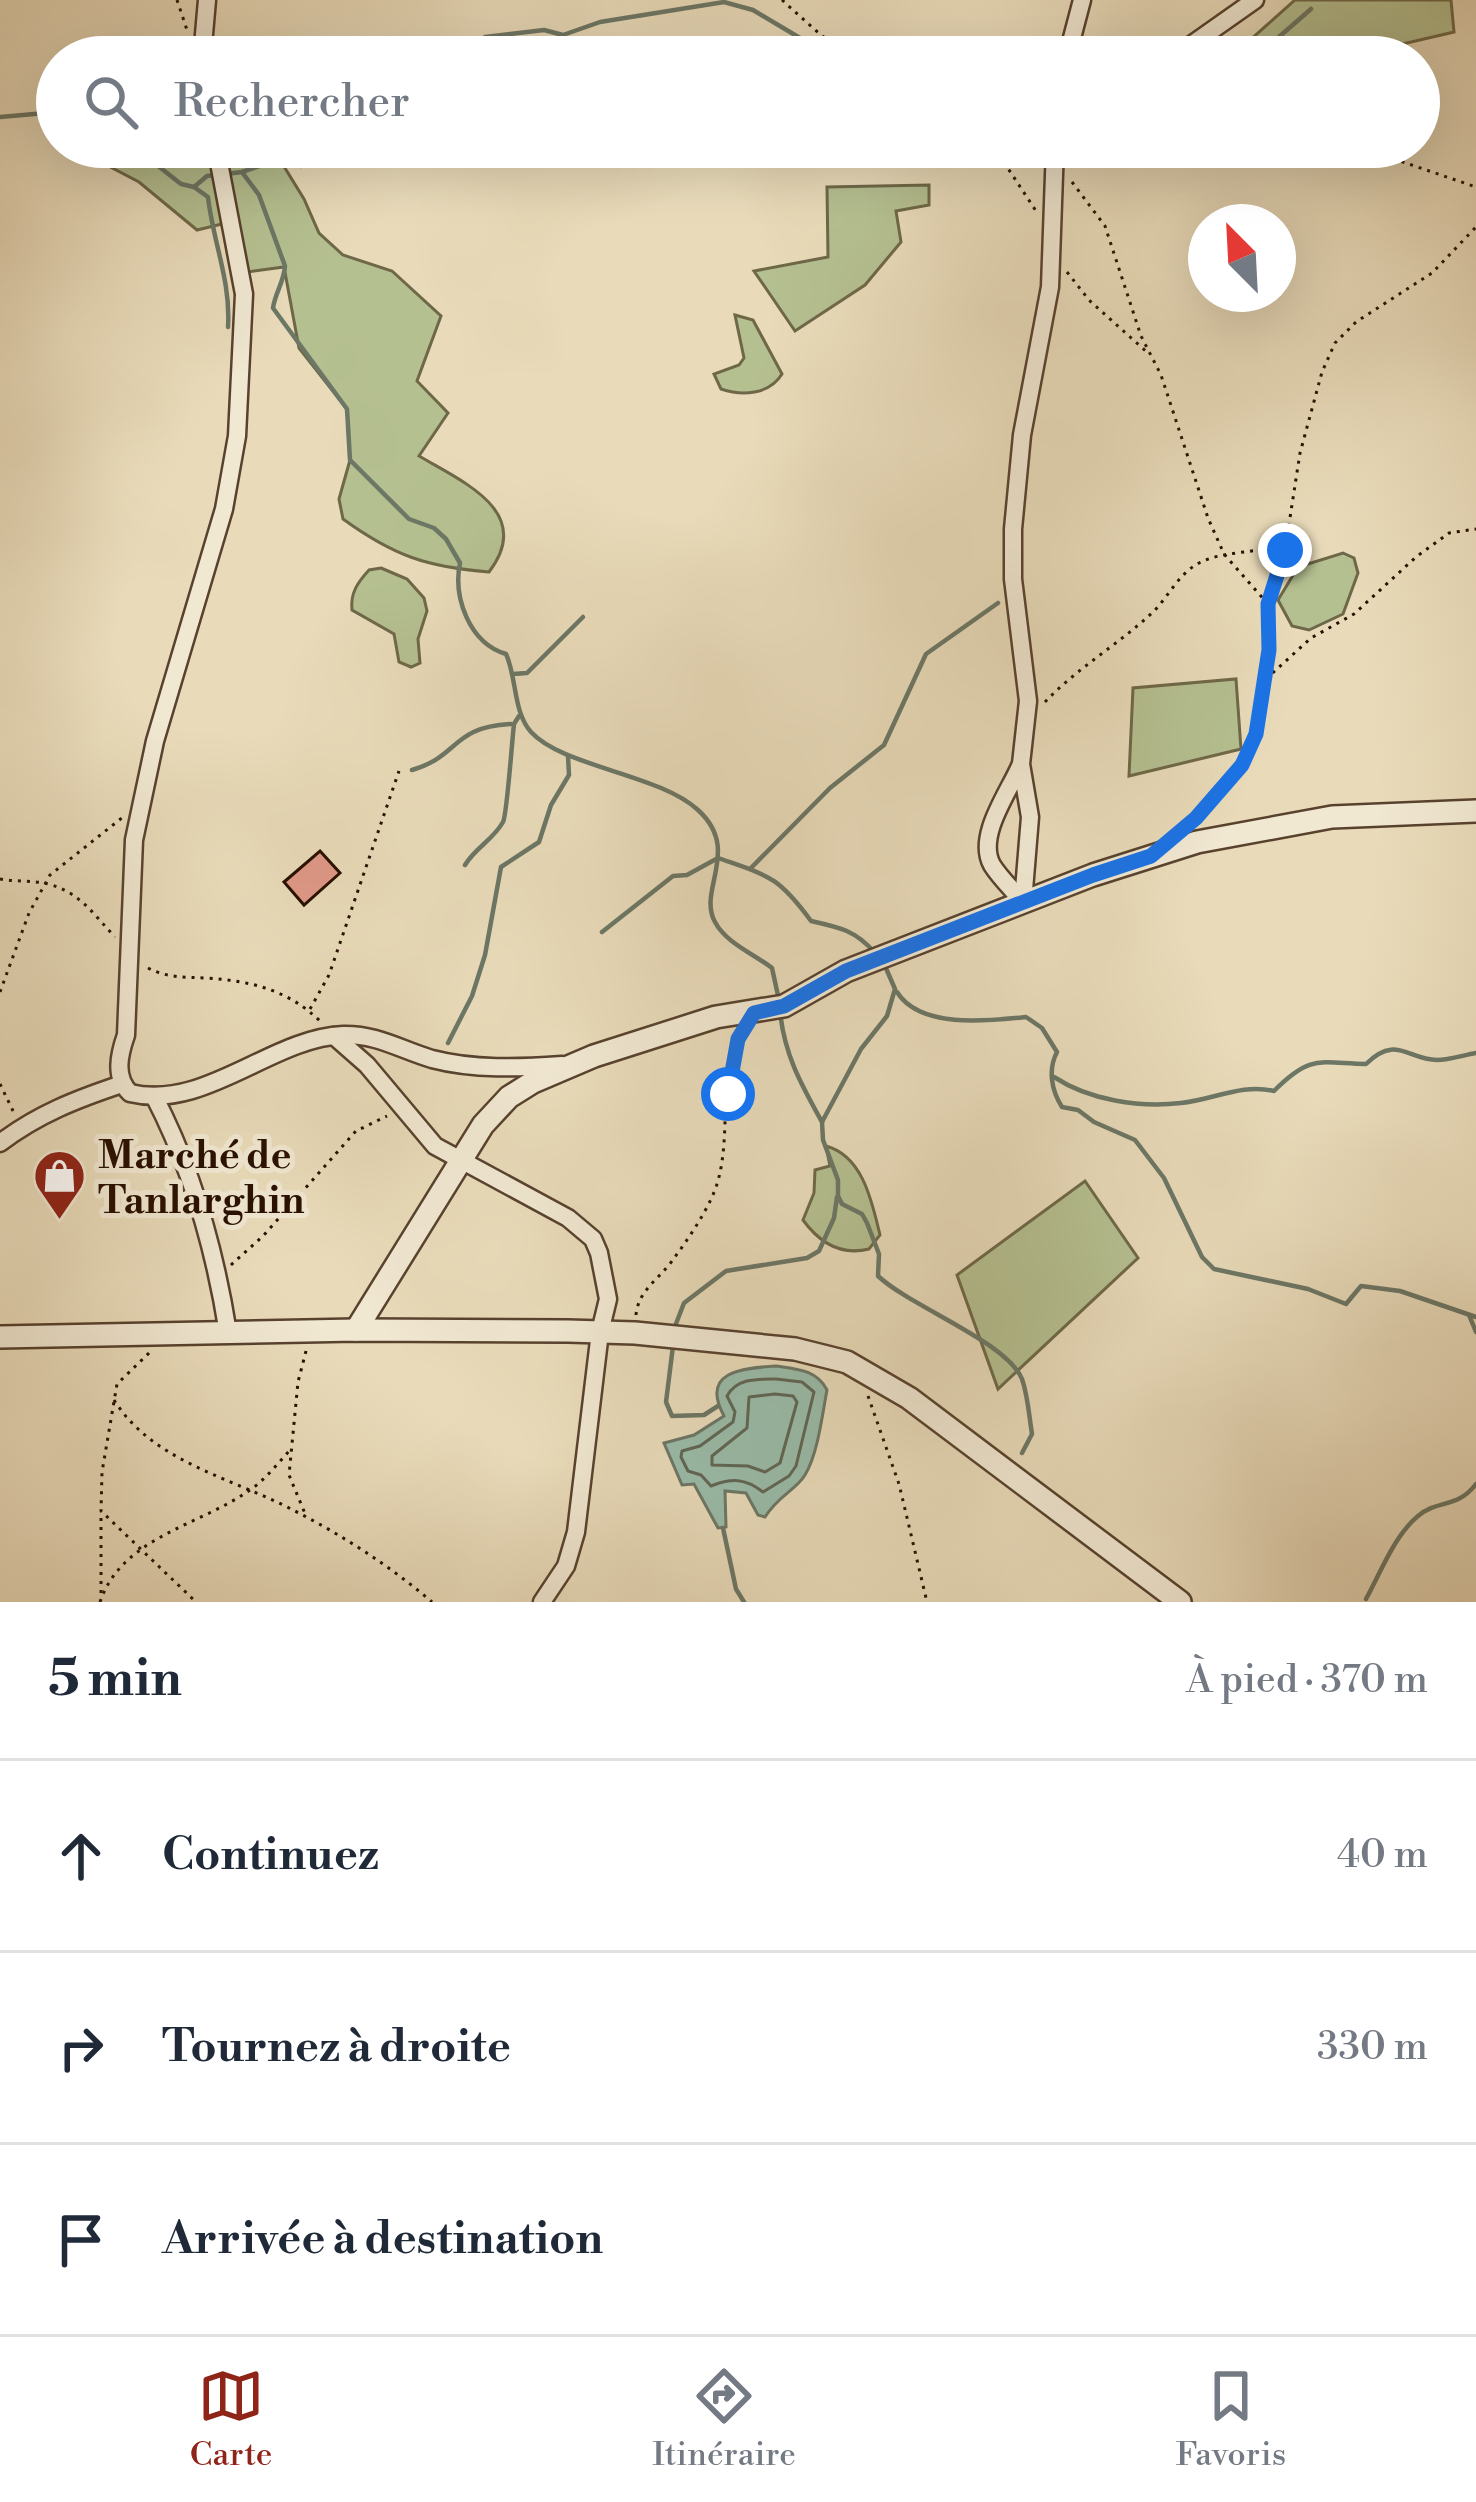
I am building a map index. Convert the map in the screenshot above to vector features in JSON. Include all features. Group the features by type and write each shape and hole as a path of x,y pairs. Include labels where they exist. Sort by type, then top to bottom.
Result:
{"street":[{"path":"204,36 207,0"},
{"path":"1073,36 1082,0"},
{"path":"1204,36 1255,0"},
{"path":"220,168 244,294 237,436 224,509 155,741 134,840 126,1035 119,1056 122,1084 130,1093 154,1096 194,1087 334,1036 387,1040 449,1063 508,1068 573,1065"},
{"path":"1023,902 1030,817 1021,764 1026,665 1013,579 1013,529 1022,435 1050,287 1053,168"},
{"path":"1021,764 988,846 990,862 1023,902"},
{"path":"356,1330 483,1125 509,1097 573,1065 716,1017 784,1006 846,971 1093,875 1197,842 1332,818 1476,811"},
{"path":"334,1036 405,1108 435,1146 524,1191 593,1239 606,1275 608,1299 576,1532 566,1566 542,1602"},
{"path":"0,1143 64,1103 122,1084"},
{"path":"154,1096 182,1150 219,1276 228,1333"},
{"path":"0,1337 356,1330 600,1332 777,1346 832,1358 909,1398 1180,1602"}],"path":[{"path":"782,0 821,36"},
{"path":"1008,168 1035,207 1050,249 1089,300 1151,355"},
{"path":"1064,168 1105,226 1224,554 1268,604"},
{"path":"1419,168 1476,188"},
{"path":"1181,830 1242,765 1256,734 1269,650 1268,604 1286,544 1300,453 1335,343 1356,322 1432,273 1476,227"},
{"path":"1264,681 1311,638 1354,614 1416,557 1450,533 1476,530"},
{"path":"1026,720 1063,682 1154,610 1197,564 1224,554 1251,555 1286,544"},
{"path":"310,1011 329,975 399,771"},
{"path":"0,992 8,962 45,883 142,800"},
{"path":"0,879 45,883 84,901 127,951 158,973 246,982 292,998 334,1036"},
{"path":"635,1333 637,1300 670,1264 712,1197 724,1160 731,1063 738,1039 754,1013"},
{"path":"0,1084 21,1127"},
{"path":"219,1276 263,1236 356,1131 405,1108"},
{"path":"306,1517 289,1474 298,1382 310,1331"},
{"path":"100,1601 102,1472 117,1384 163,1334"},
{"path":"860,1369 899,1484 927,1602"},
{"path":"114,1400 129,1422 168,1455 306,1517 396,1571 432,1602"},
{"path":"100,1601 107,1582 140,1549 251,1490 291,1449"},
{"path":"101,1510 196,1602"}],"shaded area":[{"path":"1295,0 1451,0 1454,32 1437,36 1255,36"},
{"path":"112,168 285,168 319,233 343,255 392,271 441,316 417,381 448,413 419,456 473,488 499,516 504,532 501,551 489,572 412,558 343,519 339,499 350,460 347,409 299,348 284,267 240,273 230,222 197,230 139,182"},
{"path":"929,185 929,205 896,211 901,242 865,285 795,331 754,271 828,257 827,187"},
{"path":"735,315 753,320 782,374 763,390 721,389 714,374 739,365 744,358"},
{"path":"1343,553 1354,558 1358,573 1343,614 1309,630 1292,626 1278,600 1298,567"},
{"path":"381,568 407,579 424,598 427,611 418,639 420,663 411,667 399,662 394,634 352,610 358,583 369,570"},
{"path":"1236,679 1241,749 1129,776 1133,688"},
{"path":"826,1146 849,1159 864,1182 880,1235 869,1249 849,1251 832,1245 803,1220 814,1193 815,1170 830,1166"},
{"path":"1085,1181 1138,1258 998,1389 957,1275"}],"water":[{"path":"776,1366 812,1374 827,1390 813,1456 801,1480 765,1517 758,1515 746,1493 725,1491 726,1527 718,1528 694,1484 682,1485 664,1443 694,1435 724,1416 717,1390 728,1375"}],"building":[{"path":"320,851 340,873 304,905 284,882"}],"waterway":[{"path":"493,36 544,30 563,35 600,22 724,2 753,10 797,36"},
{"path":"1280,36 1311,9"},
{"path":"0,117 36,114"},
{"path":"161,168 181,184 194,187 215,175"},
{"path":"226,174 254,168"},
{"path":"242,172 259,195 285,266 273,308 347,409 350,460 409,519 434,528 446,539 460,563 459,590 467,617 482,640 506,654 521,715 531,732 565,754 681,798 711,825 718,855 711,897 715,922 733,942 772,968 779,1000"},
{"path":"194,187 208,197 227,294 228,327"},
{"path":"750,869 830,788 884,745 926,654 998,603"},
{"path":"513,674 527,673 583,617"},
{"path":"465,865 503,822 514,724 519,716"},
{"path":"412,770 477,730 511,724"},
{"path":"448,1043 472,996 485,955 501,867 539,842 551,805 569,775 568,756"},
{"path":"602,932 673,876 687,875 718,858 771,879 811,921 853,934 874,952"},
{"path":"885,966 895,989 887,1016 861,1049 822,1122 838,1196 867,1223 879,1254 878,1276 979,1338 1013,1365 1024,1386 1032,1434 1022,1453"},
{"path":"897,992 908,1004 938,1017 975,1021 1026,1017 1042,1028 1057,1052 1052,1080 1062,1107 1078,1110 1135,1140 1164,1178 1202,1257 1214,1269 1308,1289 1346,1304 1361,1286 1400,1291 1476,1317"},
{"path":"780,1011 790,1055 822,1122"},
{"path":"1054,1077 1098,1097 1165,1104 1250,1089 1274,1091 1307,1066 1366,1064 1386,1051 1437,1060 1476,1053"},
{"path":"674,1329 684,1303 726,1271 807,1258 819,1251 834,1218 837,1197"},
{"path":"1469,1315 1476,1332"},
{"path":"673,1346 666,1402 672,1416 704,1415 718,1406"},
{"path":"1366,1599 1409,1524 1425,1511 1462,1497 1476,1484"},
{"path":"723,1528 736,1589 744,1602"}],"place":[{"name":"Marché de Tanlarghin","path":"59,1222"}],"route":[{"path":"728,1094 738,1039 754,1013 784,1006 846,971 1151,856 1196,818 1242,765 1256,734 1269,650 1268,604 1285,550"}]}
